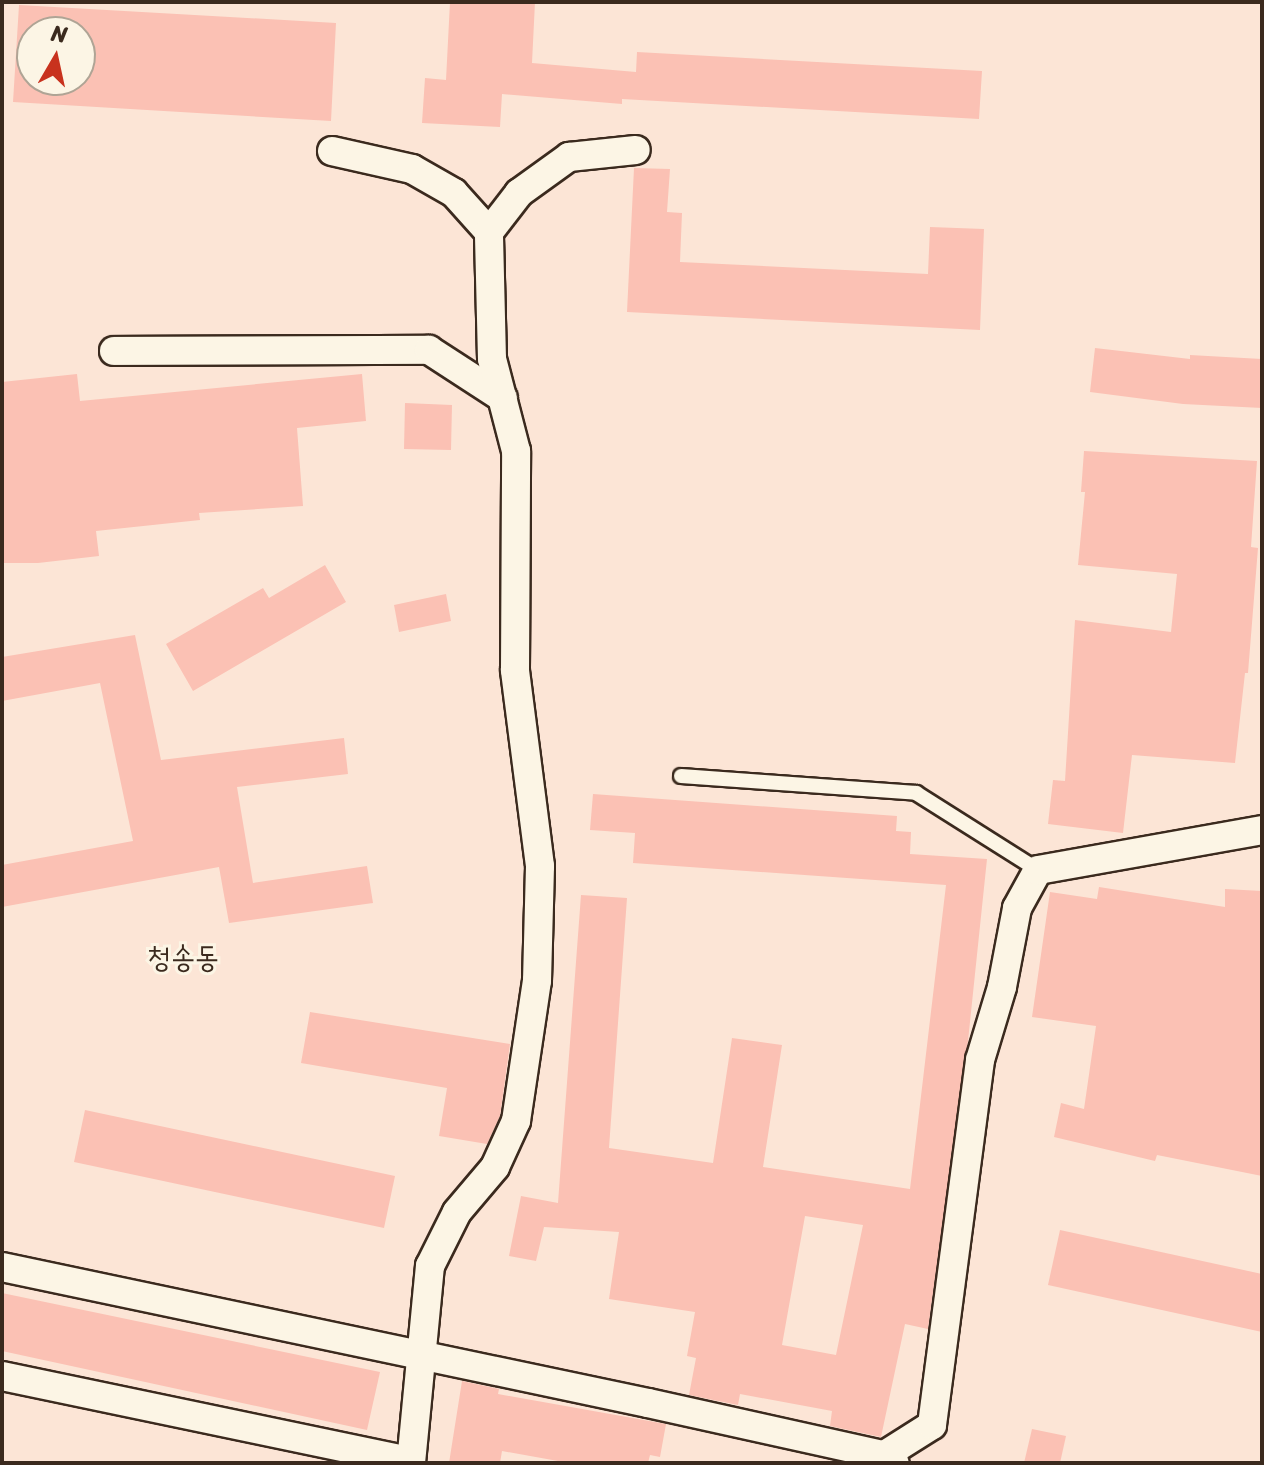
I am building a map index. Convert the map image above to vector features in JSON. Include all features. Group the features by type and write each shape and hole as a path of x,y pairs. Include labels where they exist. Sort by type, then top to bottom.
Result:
{"street":[{"path":"2,1376 410,1462 430,1266 457,1212 495,1167 516,1121 537,981 540,866 515,670 516,451 489,332 489,232 519,193 569,157 636,150"},
{"path":"332,151 412,169 454,193 489,232"},
{"path":"114,351 429,350 503,398"},
{"path":"2,1267 423,1356 883,1460 932,1425 980,1060 1002,987 1017,908 1038,870 1262,830"}],"lane":[{"path":"681,776 916,793 1038,870"}],"building":[{"path":"450,2 535,2 532,63 636,72 637,52 982,71 979,119 622,99 622,104 502,94 500,127 422,123 425,78 446,80"},
{"path":"19,5 336,23 331,121 13,102 16,54 16,96 96,96 96,16 18,16"},
{"path":"634,168 670,169 667,212 682,213 680,262 928,274 930,227 984,229 980,330 627,312"},
{"path":"1095,348 1190,359 1190,355 1262,359 1262,408 1183,404 1090,392"},
{"path":"77,374 80,401 362,374 366,421 297,428 303,506 199,513 200,520 96,531 99,556 38,563 2,563 2,382"},
{"path":"405,403 452,405 451,450 404,449"},
{"path":"1084,451 1257,461 1251,547 1258,548 1248,673 1245,673 1235,763 1132,755 1123,833 1048,824 1053,780 1065,781 1075,620 1171,632 1177,574 1078,565 1085,492 1081,492"},
{"path":"325,565 346,602 193,691 166,644 263,588 269,598"},
{"path":"446,594 451,621 399,632 394,605"},
{"path":"135,635 161,760 344,738 348,774 237,787 253,883 367,866 373,903 229,923 219,867 2,907 2,865 133,841 100,683 2,701 2,657"},
{"path":"593,794 897,816 896,831 911,832 910,854 987,859 968,1041 928,1329 905,1324 881,1437 830,1426 832,1411 740,1394 738,1405 689,1395 696,1358 687,1356 695,1312 609,1299 619,1232 544,1227 536,1261 509,1256 521,1196 558,1203 581,895 627,898 609,1148 713,1163 732,1038 782,1045 763,1167 910,1189 946,885 633,863 635,833 590,830","holes":["805,1216 863,1225 836,1355 782,1345"]},
{"path":"1099,887 1225,907 1225,889 1262,891 1262,1176 1157,1155 1155,1161 1054,1137 1061,1103 1084,1109 1096,1026 1032,1017 1050,892 1097,899"},
{"path":"310,1012 510,1044 500,1116 487,1144 439,1136 447,1088 301,1063"},
{"path":"85,1110 395,1176 384,1228 74,1162"},
{"path":"1060,1230 1262,1274 1262,1332 1048,1285"},
{"path":"2,1293 380,1372 367,1430 2,1351"},
{"path":"462,1381 499,1389 498,1394 666,1424 660,1457 650,1455 648,1463 569,1463 502,1451 500,1463 449,1463"},
{"path":"1032,1429 1066,1436 1060,1463 1024,1463"}],"district":[{"name":"청송동","path":"183,957"}]}
